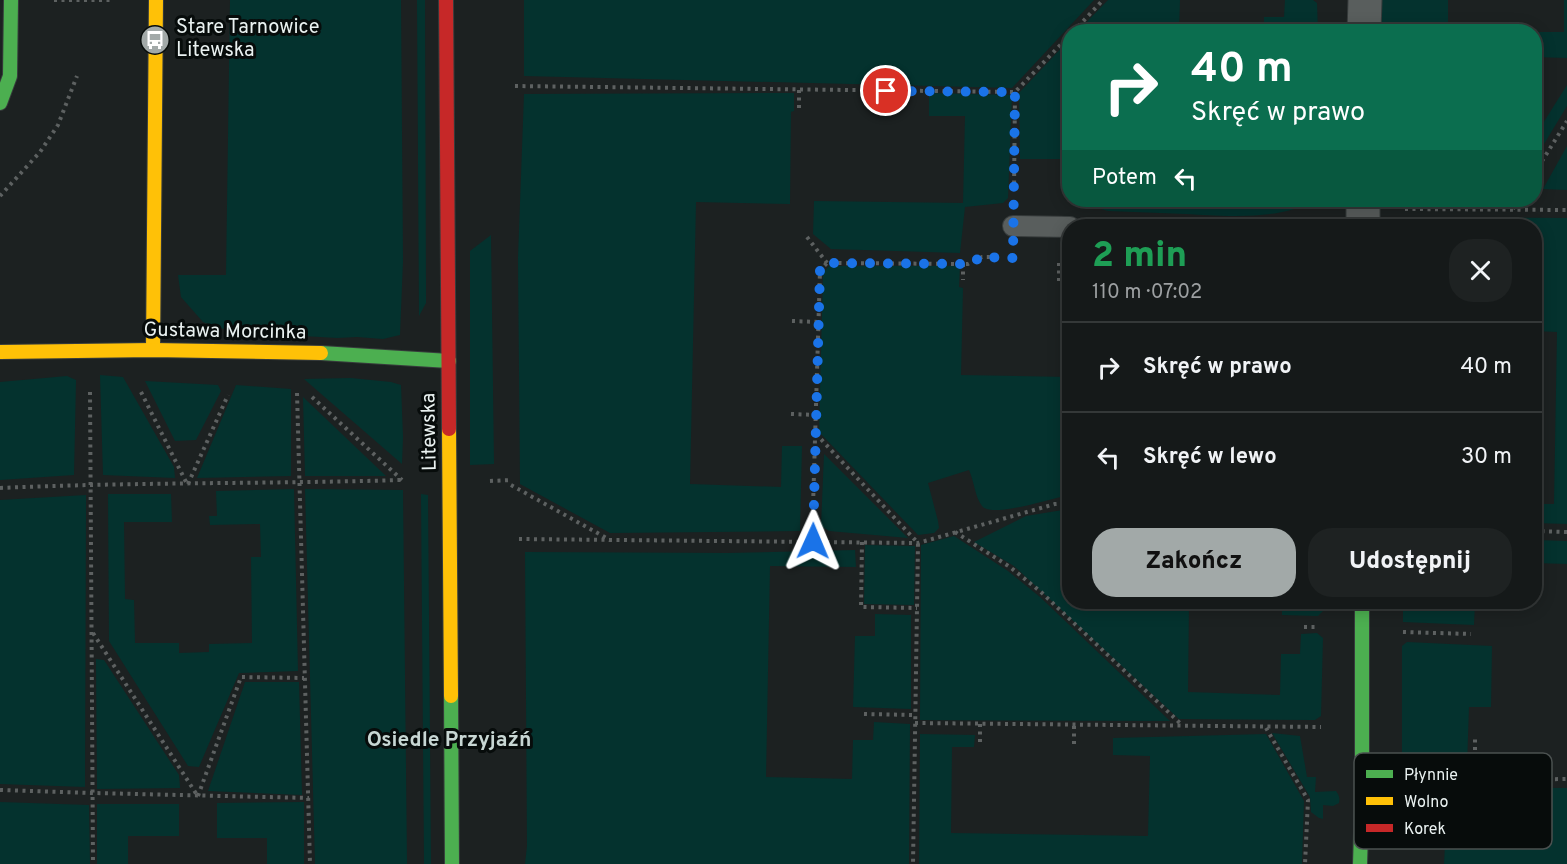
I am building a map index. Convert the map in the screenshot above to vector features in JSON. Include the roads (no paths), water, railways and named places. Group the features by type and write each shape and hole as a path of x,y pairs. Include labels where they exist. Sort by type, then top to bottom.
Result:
{"street":[{"path":"0,103 10,76 11,0"},
{"path":"153,350 156,0"},
{"name":"Litewska","path":"446,0 452,864"},
{"path":"1364,24 1365,0"},
{"name":"Gustawa Morcinka","path":"0,352 153,350 302,352 448,361"},
{"path":"1362,609 1362,753"},
{"path":"1360,849 1360,864"}],"lane":[{"path":"1013,226 1062,227"}],"place":[{"name":"Stare Tarnowice Litewska","path":"155,40"}],"district":[{"name":"Osiedle Przyjaźń","path":"449,740"}]}
